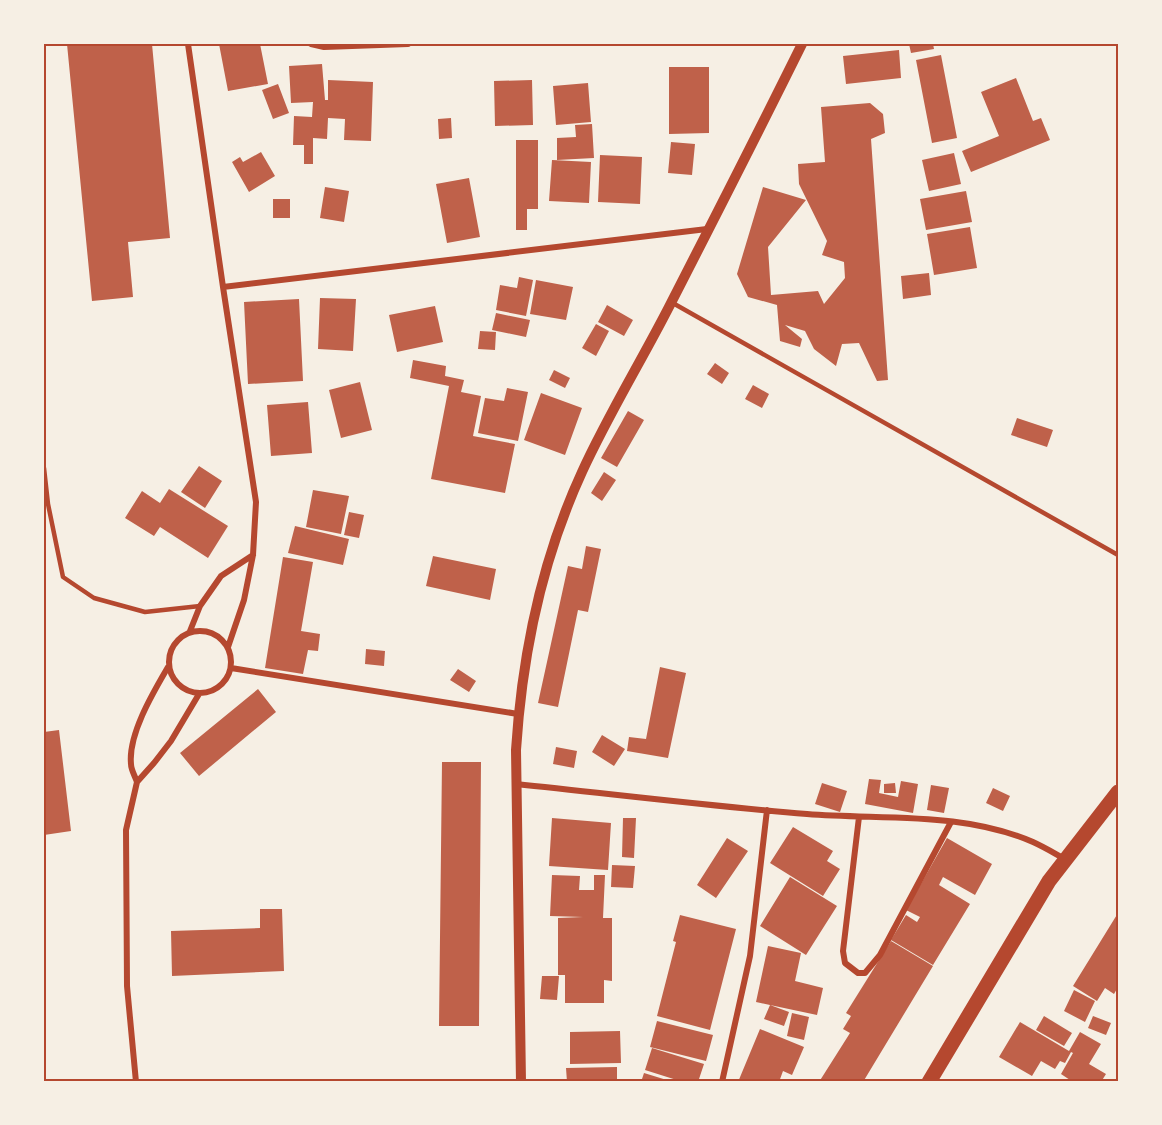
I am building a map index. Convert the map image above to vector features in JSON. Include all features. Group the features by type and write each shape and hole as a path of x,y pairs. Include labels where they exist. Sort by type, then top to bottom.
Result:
{"main road":[{"path":"929,1082 1049,881 1119,792"}],"street":[{"path":"188,44 256,502 254,555 244,600 228,647"},
{"path":"310,44 324,47 408,44"},
{"path":"521,1082 516,784 518,714 536,607 557,536 581,473 747,156 802,44"},
{"path":"223,287 707,229"},
{"path":"190,632 200,606 221,576 254,555"},
{"path":"201,630 211,632 221,638 228,647 231,668 227,679 219,687 199,694 178,686 172,677 168,667 168,656 172,645 180,637 201,630"},
{"path":"136,1082 127,986 126,830 136,782 131,765 132,747 146,703 168,667"},
{"path":"231,668 518,714"},
{"path":"136,782 171,741 199,694"},
{"path":"516,784 767,810 951,822 1013,835 1066,860"},
{"path":"722,1082 750,956 767,810"},
{"path":"859,817 843,951 845,963 858,973 865,973 880,955 951,822"}],"lane":[{"path":"671,302 1119,555"},
{"path":"44,468 48,504 63,577 94,598 145,612 200,606"}],"building":[{"path":"67,44 152,44 170,238 128,242 133,297 92,301"},
{"path":"219,44 260,44 268,84 228,91"},
{"path":"909,44 933,44 934,49 911,53"},
{"path":"899,50 901,78 846,84 843,56"},
{"path":"941,55 957,138 932,143 916,60"},
{"path":"322,64 325,100 328,100 328,80 373,82 371,141 344,140 345,119 328,118 327,139 313,138 313,164 304,164 304,145 293,145 294,116 312,117 313,102 291,103 289,66"},
{"path":"669,67 709,67 709,133 669,134"},
{"path":"1016,78 1033,121 1041,118 1050,140 971,172 962,151 999,136 981,92"},
{"path":"532,80 533,125 495,126 494,81"},
{"path":"588,83 591,122 556,125 553,86"},
{"path":"278,84 289,113 273,119 262,90"},
{"path":"870,103 883,114 885,133 871,139 888,380 877,381 859,343 842,344 836,366 814,349 805,331 785,325 802,339 800,347 780,341 777,305 748,297 737,274 763,187 806,200 768,247 771,295 818,291 824,304 845,278 844,262 822,255 827,241 799,184 798,164 825,162 821,107"},
{"path":"451,118 452,138 439,139 438,119"},
{"path":"592,124 594,158 557,160 557,138 576,137 575,125"},
{"path":"516,140 538,140 538,209 527,209 527,230 516,230"},
{"path":"671,142 695,144 692,175 668,173"},
{"path":"261,152 275,176 249,192 232,162 240,157 243,162"},
{"path":"954,153 961,184 929,191 922,160"},
{"path":"600,155 642,157 640,204 598,202"},
{"path":"552,160 591,162 589,203 549,201"},
{"path":"469,178 480,237 447,243 436,184"},
{"path":"325,187 349,191 344,222 320,218"},
{"path":"966,191 972,222 926,230 920,199"},
{"path":"273,199 290,199 290,218 273,218"},
{"path":"970,227 977,268 934,275 927,234"},
{"path":"929,273 931,295 903,299 901,276"},
{"path":"519,277 533,280 526,316 496,310 500,285 517,288"},
{"path":"536,280 573,287 566,320 530,314"},
{"path":"320,298 356,299 353,351 318,349"},
{"path":"299,299 303,381 248,384 244,302"},
{"path":"607,305 633,320 624,336 598,322"},
{"path":"435,306 443,342 397,352 389,315"},
{"path":"496,313 530,320 526,337 492,330"},
{"path":"596,324 609,331 596,356 582,348"},
{"path":"480,331 496,332 495,350 478,349"},
{"path":"413,360 446,366 445,376 464,380 461,392 481,396 473,436 515,444 505,493 431,479 449,386 410,378"},
{"path":"715,363 729,373 722,384 707,374"},
{"path":"554,370 570,378 565,388 549,380"},
{"path":"360,382 372,430 341,438 329,390"},
{"path":"753,385 769,394 762,408 745,399"},
{"path":"507,388 528,392 518,441 478,433 485,398 504,401"},
{"path":"541,393 582,408 565,455 524,440"},
{"path":"308,402 312,453 271,456 267,405"},
{"path":"628,411 644,420 617,467 601,458"},
{"path":"1017,418 1053,430 1047,447 1011,435"},
{"path":"199,466 222,481 205,508 181,492"},
{"path":"604,472 616,480 602,501 591,493"},
{"path":"169,489 228,526 208,558 160,527 154,536 125,518 142,491 160,503"},
{"path":"313,490 349,496 341,534 306,527"},
{"path":"349,512 364,515 359,538 344,535"},
{"path":"295,526 349,539 343,565 288,553"},
{"path":"586,546 601,549 588,612 578,610 558,707 538,703 568,566 582,569"},
{"path":"433,556 496,569 490,600 426,586"},
{"path":"283,557 313,562 301,631 320,634 318,651 308,650 303,674 265,668"},
{"path":"366,649 385,651 384,666 365,664"},
{"path":"660,667 686,673 668,758 627,751 629,737 646,739"},
{"path":"458,669 476,681 469,692 450,680"},
{"path":"258,689 276,712 199,776 180,753"},
{"path":"59,730 71,831 44,835 44,732"},
{"path":"602,735 625,749 614,766 592,752"},
{"path":"556,747 577,751 574,768 553,764"},
{"path":"442,762 481,762 479,1026 439,1026"},
{"path":"869,779 881,780 879,793 898,797 901,781 918,784 913,813 865,804"},
{"path":"822,783 847,791 840,812 815,804"},
{"path":"895,783 896,793 884,793 884,784"},
{"path":"931,785 949,788 944,813 927,810"},
{"path":"993,788 1010,796 1003,811 986,803"},
{"path":"552,818 611,823 608,870 549,866"},
{"path":"623,818 636,818 634,858 622,857"},
{"path":"793,827 833,851 827,861 840,869 823,896 770,863"},
{"path":"727,838 748,851 716,898 697,885"},
{"path":"947,838 992,864 975,895 943,877 939,885 970,904 933,965 891,940 906,915 917,922 920,917 906,910"},
{"path":"612,865 635,866 633,888 611,887"},
{"path":"552,875 580,876 579,890 594,890 594,875 605,875 603,918 612,918 612,981 604,980 604,1003 565,1003 565,975 558,975 558,918 583,917 550,916"},
{"path":"790,877 837,906 806,955 760,926"},
{"path":"260,909 282,909 284,971 172,976 171,931 260,928"},
{"path":"1118,913 1118,987 1114,994 1105,988 1097,1001 1073,986"},
{"path":"680,915 736,929 710,1030 657,1016 676,942 673,941"},
{"path":"891,941 933,966 863,1082 819,1082 850,1033 843,1029 851,1016 846,1013"},
{"path":"768,946 801,953 795,981 823,988 817,1015 756,1002"},
{"path":"542,976 559,976 557,1000 540,999"},
{"path":"1074,990 1095,1001 1085,1022 1064,1011"},
{"path":"770,1005 789,1012 784,1026 764,1019"},
{"path":"792,1013 809,1017 804,1040 787,1036"},
{"path":"1044,1016 1072,1033 1064,1046 1036,1030"},
{"path":"1093,1016 1111,1023 1106,1035 1088,1028"},
{"path":"657,1021 713,1035 706,1061 650,1047"},
{"path":"1020,1022 1069,1051 1080,1032 1101,1044 1089,1064 1106,1074 1101,1082 1073,1082 1061,1074 1073,1053 1071,1052 1065,1063 1060,1061 1055,1069 1041,1061 1032,1076 999,1057"},
{"path":"760,1029 804,1047 792,1075 783,1071 779,1082 738,1082"},
{"path":"620,1031 621,1063 570,1064 570,1032"},
{"path":"652,1048 704,1064 698,1082 683,1082 645,1070"},
{"path":"617,1067 617,1082 567,1082 566,1068"},
{"path":"644,1073 670,1081 670,1082 641,1082"}]}
